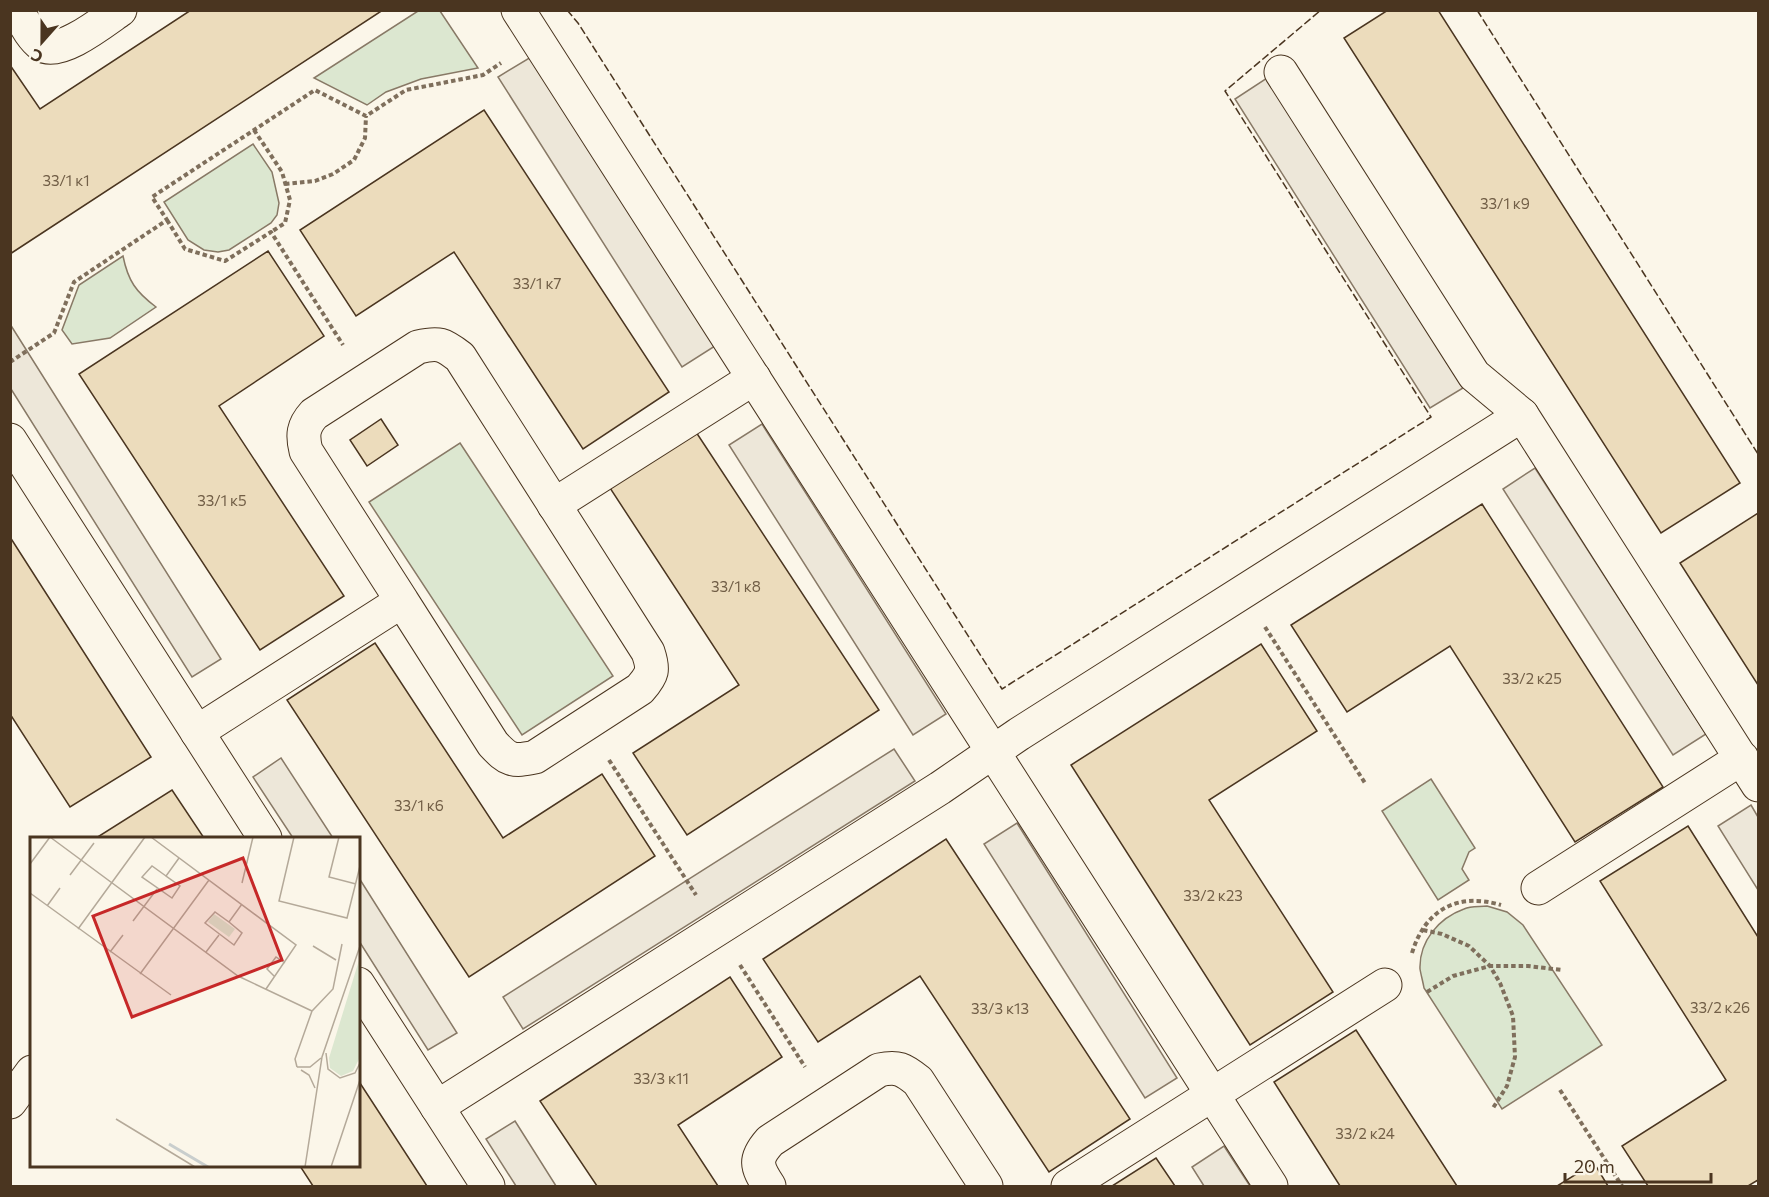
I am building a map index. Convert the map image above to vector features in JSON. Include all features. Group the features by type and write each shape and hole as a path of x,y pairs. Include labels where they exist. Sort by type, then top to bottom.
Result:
{"lane":[{"path":"17,10 33,36 43,46 53,48 66,45 120,10"},
{"path":"518,10 1271,1186"},
{"path":"1281,72 1474,375 1522,415 1750,772 1538,888"},
{"path":"433,344 448,347 460,357 554,505 648,652 652,666 649,680 640,689 535,757 520,760 505,757 493,744 306,451 303,438 305,424 314,414 418,347 433,344"},
{"path":"554,505 754,378"},
{"path":"437,1107 1522,415"},
{"path":"10,440 264,837"},
{"path":"197,732 402,601"},
{"path":"1068,1186 1385,985"},
{"path":"360,987 488,1186"},
{"path":"769,1186 758,1166 760,1152 770,1141 879,1070 892,1067 905,1070 918,1081 987,1186"},
{"path":"10,1102 30,1075"}],"path":[{"path":"366,116 406,90 483,75 537,39"},
{"path":"254,130 282,172 290,200 285,223 225,261 185,249 152,196 315,90 366,116"},
{"path":"285,184 315,181 333,174 354,160 365,138 366,116"},
{"path":"10,362 54,333 74,282 167,220"},
{"path":"271,232 366,381"},
{"path":"1243,592 1365,783"},
{"path":"1410,960 1422,930 1444,908 1461,901 1489,902 1510,908"},
{"path":"1422,930 1442,934 1468,946 1490,966 1500,983 1513,1016 1515,1057 1507,1086 1493,1108"},
{"path":"1421,996 1453,976 1490,966 1528,966 1562,970"},
{"path":"1560,1090 1622,1186"}],"green space":[{"path":"418,11 440,11 478,68 421,79 386,92 367,105 314,78"},
{"path":"253,144 272,172 279,203 277,215 271,223 229,250 218,252 204,250 188,240 164,202"},
{"path":"123,256 127,272 134,285 156,307 110,338 72,344 62,330 79,285"},
{"path":"460,443 613,676 522,735 369,502"},
{"path":"1431,779 1475,848 1469,852 1462,869 1469,880 1438,900 1382,811"},
{"path":"1487,906 1507,912 1523,925 1602,1045 1502,1109 1424,988 1420,969 1427,940 1446,918 1464,909"}],"shaded area":[{"path":"531,57 715,346 682,367 498,77"},
{"path":"1267,78 1463,388 1430,408 1235,99"},
{"path":"10,324 221,659 192,677 11,389"},
{"path":"762,424 946,714 913,735 729,445"},
{"path":"1535,468 1706,734 1673,755 1503,489"},
{"path":"894,749 915,781 523,1029 503,997"},
{"path":"281,758 332,837 292,837 253,777"},
{"path":"1751,805 1758,817 1758,890 1718,826"},
{"path":"1017,823 1177,1078 1145,1098 984,844"},
{"path":"360,880 457,1033 428,1050 360,943"},
{"path":"515,1121 556,1186 516,1186 486,1139"},
{"path":"1224,1146 1250,1186 1204,1186 1192,1167"}],"building":[{"path":"191,10 383,10 10,254 10,65 40,109"},
{"path":"1388,10 1438,10 1740,483 1661,533 1344,38"},
{"path":"484,110 669,392 583,449 454,252 356,316 300,230"},
{"path":"268,251 324,336 219,406 344,596 260,650 79,374"},
{"path":"381,419 398,445 367,466 350,440"},
{"path":"696,432 879,710 687,835 633,753 739,685 610,488"},
{"path":"1482,504 1663,787 1575,842 1450,646 1347,712 1291,625"},
{"path":"1758,513 1758,685 1680,563"},
{"path":"10,537 151,757 70,807 10,714"},
{"path":"375,643 503,838 602,774 655,856 469,977 287,700"},
{"path":"1261,644 1317,731 1209,800 1333,992 1250,1045 1071,765"},
{"path":"172,790 203,837 98,837"},
{"path":"1688,826 1758,937 1758,1180 1748,1186 1648,1186 1622,1146 1726,1080 1600,881"},
{"path":"946,839 1130,1119 1049,1172 920,976 818,1042 763,959"},
{"path":"730,977 782,1057 678,1125 718,1186 597,1186 540,1101"},
{"path":"1356,1030 1457,1186 1340,1186 1274,1082"},
{"path":"360,1083 427,1186 313,1186 301,1167 360,1167"},
{"path":"1156,1158 1175,1186 1112,1186"},
{"path":"1594,1163 1608,1186 1557,1186"}],"fence":[{"path":"567,10 578,23 1002,689 1431,417 1225,91 1321,10"},
{"path":"1477,10 1758,454"}]}
